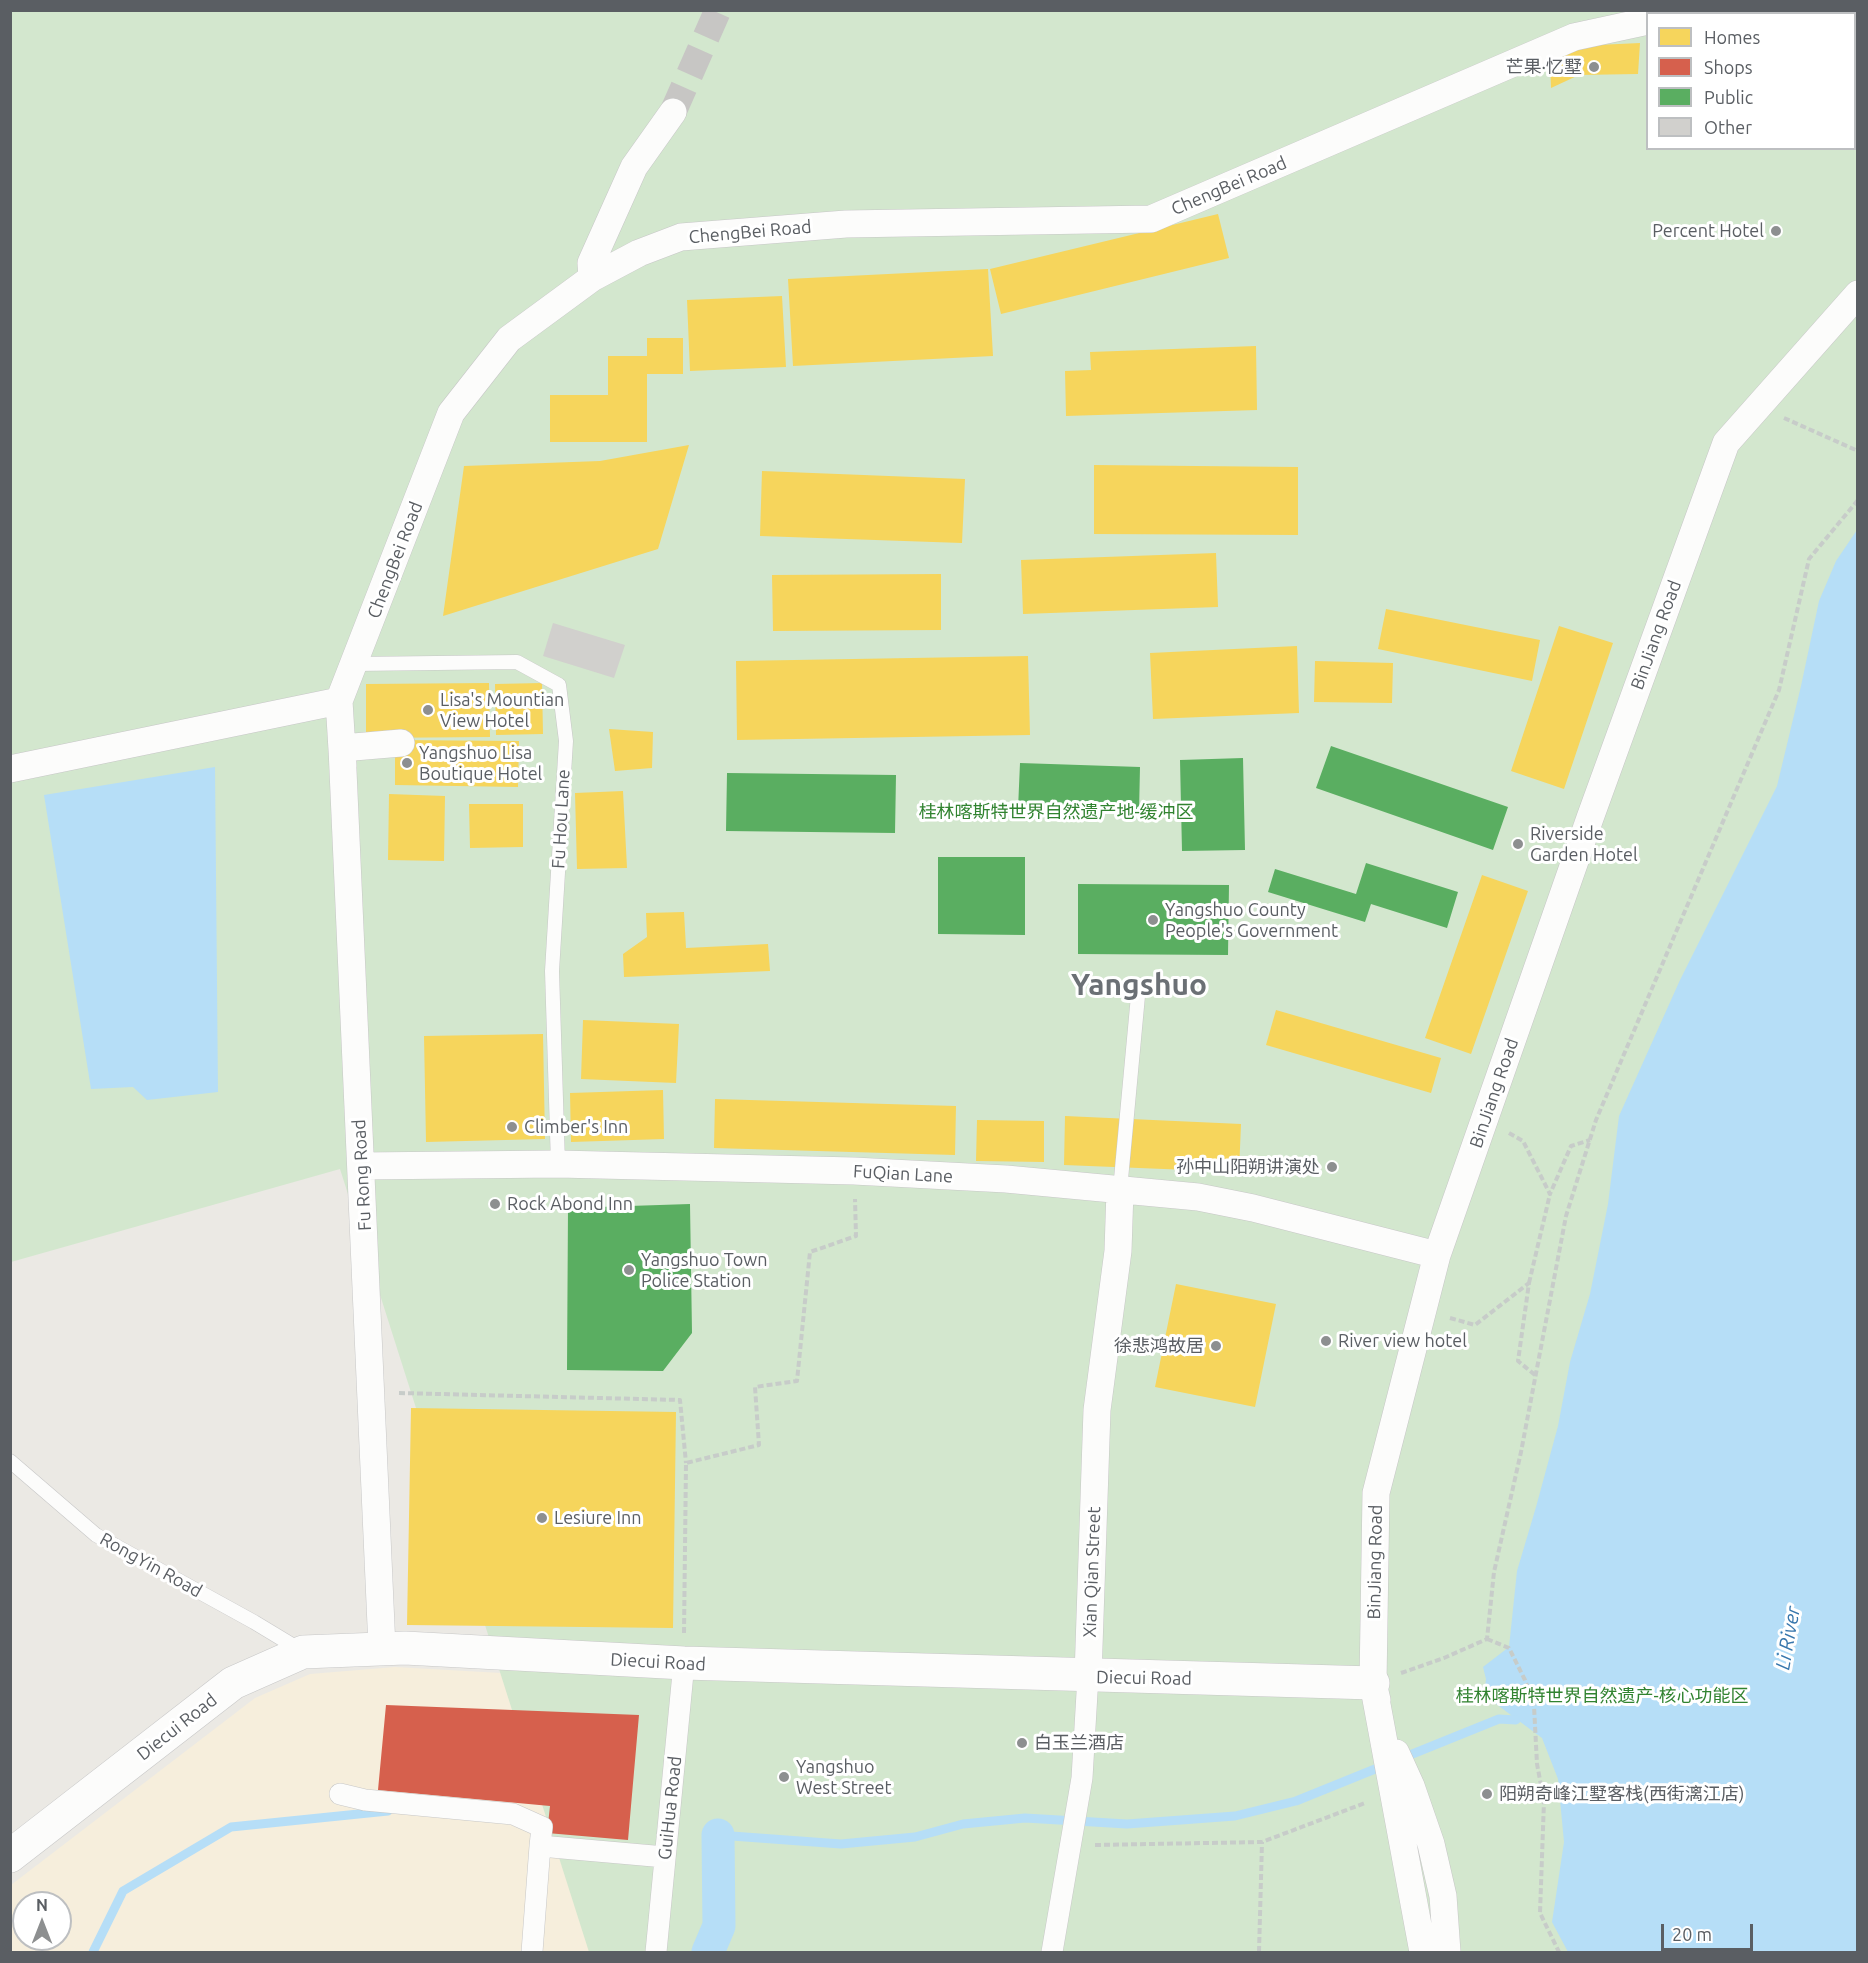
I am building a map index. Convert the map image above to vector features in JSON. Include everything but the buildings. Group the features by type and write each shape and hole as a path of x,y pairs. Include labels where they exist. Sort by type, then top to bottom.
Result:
{"street":[{"name":"ChengBei Road","path":"339,701 451,413 508,339 592,278 639,253 681,237 846,224 1151,219 1574,38 1646,21"},
{"path":"592,278 591,263 634,167 673,112"},
{"name":"BinJiang Road","path":"1447,1953 1443,1896 1431,1844 1387,1732 1373,1683 1376,1493 1437,1255 1590,818 1726,443 1857,294"},
{"path":"10,768 339,701"},
{"name":"Fu Rong Road","path":"339,701 382,1648"},
{"path":"401,744 342,748 382,1648 1373,1683 1423,1953"},
{"name":"FuQian Lane","path":"361,1166 558,1164 854,1171 1006,1179 1198,1197 1253,1208 1437,1255"},
{"name":"Xian Qian Street","path":"1052,1953 1082,1778 1088,1676 1097,1410 1118,1251 1120,1190"},
{"name":"Diecui Road","path":"10,1856 233,1683 303,1652 382,1648 684,1663 1373,1683"},
{"name":"GuiHua Road","path":"656,1953 684,1663"},
{"path":"340,1794 364,1800 513,1814 542,1827 532,1953"},
{"path":"540,1846 666,1852"}],"lane":[{"name":"Fu Hou Lane","path":"355,664 517,662 559,685 566,741 552,971 558,1164"},
{"path":"1120,1190 1139,986"},
{"name":"RongYin Road","path":"10,1461 96,1535 254,1622 303,1652"}],"path":[{"path":"1758,407 1857,451"},
{"path":"1487,1639 1494,1572 1536,1376 1566,1216 1596,1120 1779,690 1809,559 1857,500"},
{"path":"1484,1120 1523,1141 1550,1194"},
{"path":"1536,1376 1518,1361 1529,1282 1550,1194 1571,1146 1591,1140"},
{"path":"686,1463 759,1445 755,1387 796,1381 810,1252 856,1236 854,1171"},
{"path":"1422,1310 1475,1325 1529,1282"},
{"path":"372,1392 680,1400 686,1463 684,1663"},
{"path":"1373,1683 1444,1658 1487,1639 1509,1648 1534,1706 1537,1764 1544,1801 1540,1914 1559,1953"},
{"path":"1070,1846 1262,1842 1407,1778"},
{"path":"1259,1953 1262,1842"}],"shaded area":[{"name":"Yangshuo West Street","path":"395,1667 732,1686 1470,1952 11,1952 11,1885 255,1698 310,1674"}],"green space":[{"name":"桂林喀斯特世界自然遗产地-缓冲区","path":"10,11 1857,11 1857,1952 589,1952 340,1169 11,1262"}],"water":[{"name":"桂林喀斯特世界自然遗产-核心功能区","path":"1857,530 1857,1952 1568,1952 1552,1922 1564,1842 1558,1779 1542,1738 1484,1695 1486,1679 1483,1667 1509,1647 1517,1571 1558,1426 1570,1362 1590,1294 1608,1204 1619,1116 1680,980 1777,786 1819,601 1836,561"},
{"path":"215,767 218,1092 147,1100 133,1087 91,1089 44,795"}],"waterway":[{"path":"1400,1759 1499,1719 1516,1720"},
{"path":"718,1835 841,1844 915,1837 963,1824 1025,1818 1127,1824 1235,1816 1296,1801 1385,1765"},
{"path":"93,1952 123,1891 231,1827 388,1811"},
{"path":"708,1952 719,1926 718,1835"}],"tunnel":[{"path":"673,112 718,10"}],"place":[{"name":"芒果·忆墅","path":"1594,67"},
{"name":"Percent Hotel","path":"1776,231"},
{"name":"Lisa's Mountian View Hotel","path":"428,710"},
{"name":"Yangshuo Lisa Boutique Hotel","path":"407,763"},
{"name":"Riverside Garden Hotel","path":"1518,844"},
{"name":"Yangshuo County People's Government","path":"1153,920"},
{"name":"Climber's Inn","path":"512,1127"},
{"name":"孙中山阳朔讲演处","path":"1332,1167"},
{"name":"Rock Abond Inn","path":"495,1204"},
{"name":"Yangshuo Town Police Station","path":"629,1270"},
{"name":"River view hotel","path":"1326,1341"},
{"name":"徐悲鸿故居","path":"1216,1346"},
{"name":"Lesiure Inn","path":"542,1518"},
{"name":"白玉兰酒店","path":"1022,1743"},
{"name":"Yangshuo West Street","path":"784,1777"},
{"name":"阳朔奇峰江墅客栈(西街漓江店)","path":"1487,1794"}],"district":[{"name":"Yangshuo","path":"1139,985"}],"water label":[{"name":"Li River","path":"1788,1638"}]}
